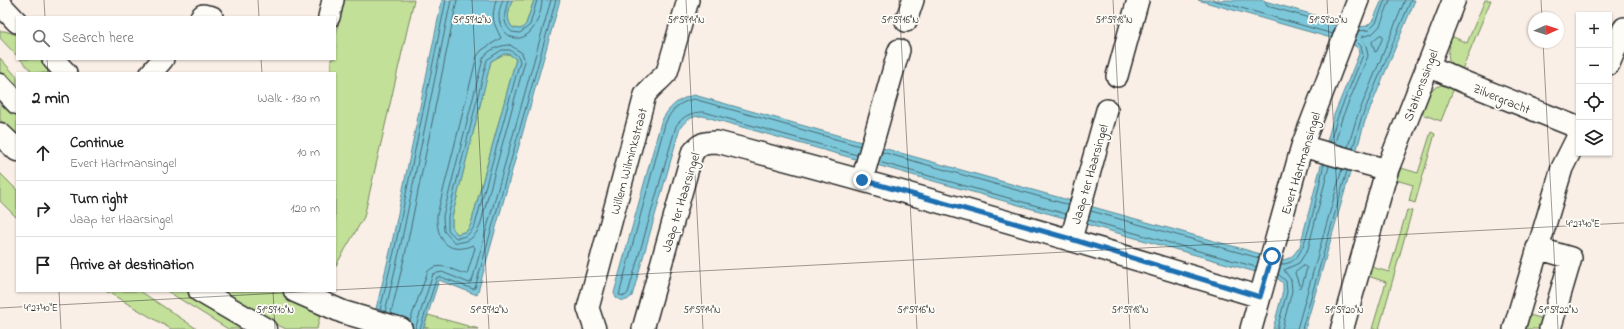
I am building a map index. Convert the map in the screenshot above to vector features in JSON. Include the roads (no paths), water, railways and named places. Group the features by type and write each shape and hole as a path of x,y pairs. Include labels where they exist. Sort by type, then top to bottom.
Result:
{"street":[{"path":"329,16 333,0"},
{"name":"Willem Wilminkstraat","path":"595,329 588,308 645,95 667,72 688,0"},
{"path":"906,21 913,0"},
{"path":"1117,76 1138,0"},
{"name":"Stationssingel","path":"1342,329 1387,170 1427,65 1454,0"},
{"name":"Evert Hartmansingel","path":"1251,329 1272,256 1312,149 1340,42 1348,23 1352,1"},
{"path":"3,5 16,21"},
{"path":"1612,57 1624,28"},
{"path":"867,162 899,50"},
{"path":"54,60 65,72"},
{"path":"152,72 162,60"},
{"name":"Zilvergracht","path":"1427,65 1464,82 1576,127"},
{"path":"0,85 16,102"},
{"name":"Jaap ter Haarsingel","path":"1076,221 1107,110"},
{"path":"0,134 16,149"},
{"path":"1514,329 1562,168 1576,140"},
{"name":"Jaap ter Haarsingel","path":"643,329 692,154 698,145 706,142 717,142 867,162 1076,221 1260,297"},
{"path":"1312,149 1387,170"},
{"path":"1537,248 1571,258 1550,329"},
{"path":"202,292 265,329"},
{"path":"297,292 343,312 401,329"}],"water":[{"path":"442,0 512,0 508,15 509,22 513,28 521,29 526,24 534,0 560,0 477,295 439,280 423,329 371,329 390,252","holes":["504,54 509,54 516,59 471,224 467,231 457,234 452,228 452,217 491,61"]},
{"path":"1198,0 1261,0 1357,27 1367,26 1373,20 1382,0 1415,0 1365,121 1305,329 1273,329 1283,291 1283,283 1277,278 703,116 690,119 680,128 632,296 627,300 619,300 615,295 614,293 661,122 674,104 694,95 1282,260 1288,258 1293,255 1300,246 1334,115 1359,54 1358,48 1352,44"}]}
